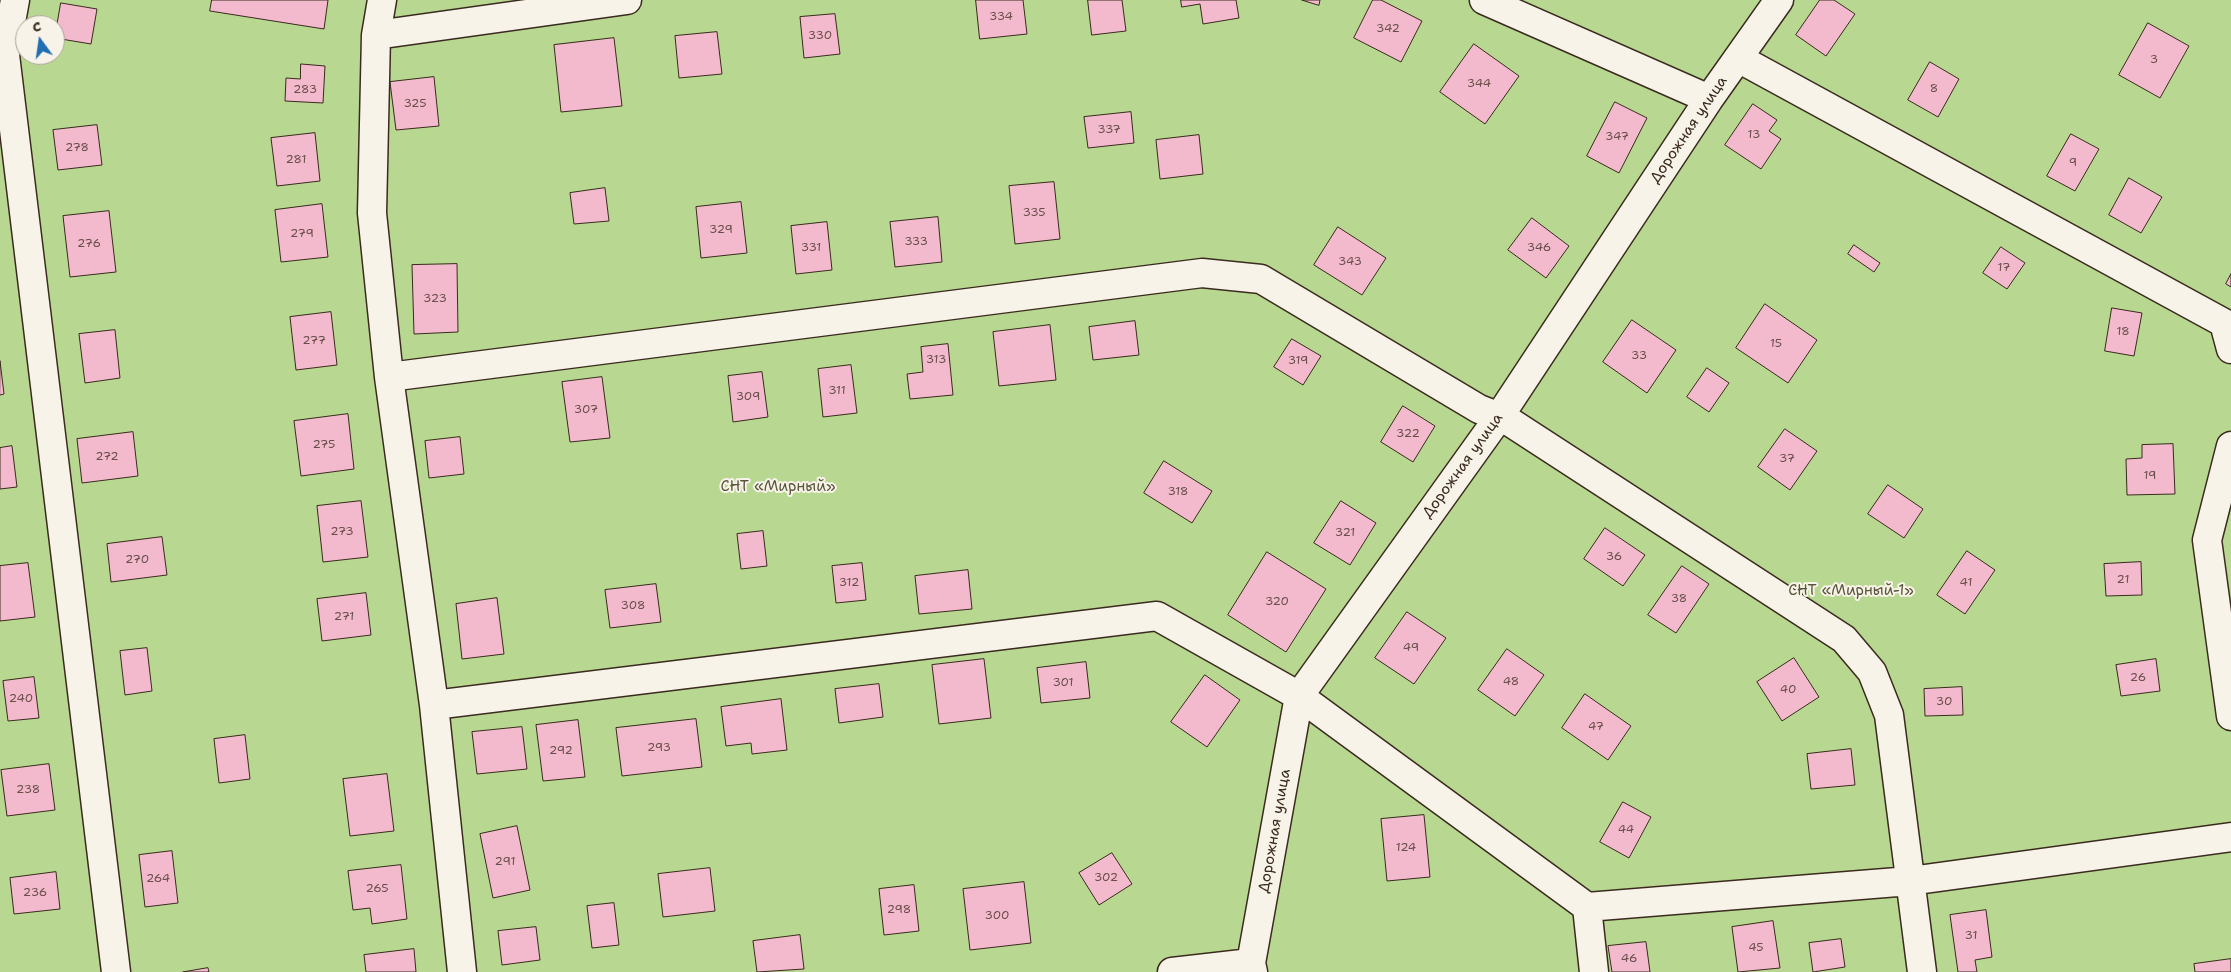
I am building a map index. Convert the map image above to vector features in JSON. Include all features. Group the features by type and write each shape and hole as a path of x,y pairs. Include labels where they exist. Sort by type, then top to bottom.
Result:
{"street":[{"path":"15,0 5,56 116,972"},
{"path":"382,0 376,35 372,214 389,377 434,705 462,972"},
{"path":"376,35 627,0"},
{"path":"1484,0 1709,99"},
{"name":"Дорожная улица","path":"1252,967 1298,696 1499,417 1709,99 1779,0"},
{"path":"1738,58 2224,323 2231,349"},
{"path":"389,377 1202,273 1261,279 1478,409 1507,420 1844,639 1872,672 1889,715 1922,972"},
{"path":"2231,446 2207,540 2231,716"},
{"path":"434,705 1157,616 1298,696 1587,907 1910,881 2231,837"},
{"path":"1587,907 1594,972"},
{"path":"1172,972 1252,967"}],"green space":[{"name":"СНТ «Мирный»","path":"0,0 2231,0 2231,972 0,972"}],"building":[{"path":"212,0 328,0 324,29 210,11"},
{"path":"976,0 1023,0 1027,34 980,39"},
{"path":"1088,0 1122,0 1126,31 1092,35"},
{"path":"1181,0 1236,0 1239,18 1203,24 1200,4 1182,7"},
{"path":"1302,0 1320,0 1319,5"},
{"path":"1373,0 1381,0 1422,21 1401,62 1354,38"},
{"path":"1820,0 1834,0 1855,14 1826,56 1796,35"},
{"path":"61,3 97,9 91,44 65,40 65,15 59,15"},
{"path":"835,14 840,54 804,58 800,17"},
{"path":"2148,23 2189,46 2160,98 2119,75"},
{"path":"717,32 722,74 679,78 675,36"},
{"path":"614,38 622,106 561,112 554,45"},
{"path":"1474,44 1519,76 1485,124 1440,92"},
{"path":"1930,62 1959,79 1938,117 1908,100"},
{"path":"301,64 325,66 323,103 285,101 286,78 300,79"},
{"path":"434,77 439,126 396,130 390,82"},
{"path":"1615,102 1647,118 1619,173 1587,156"},
{"path":"1753,104 1777,120 1769,131 1781,139 1761,169 1725,145"},
{"path":"1131,112 1134,143 1088,148 1084,117"},
{"path":"97,125 102,165 58,170 53,130"},
{"path":"315,133 320,181 277,186 271,138"},
{"path":"2071,134 2099,149 2075,191 2047,176"},
{"path":"1199,135 1203,174 1160,179 1156,140"},
{"path":"2129,178 2162,197 2141,233 2109,215"},
{"path":"1054,182 1060,239 1015,244 1009,186"},
{"path":"605,188 609,221 574,224 570,193"},
{"path":"741,202 747,253 701,258 696,207"},
{"path":"322,204 328,257 281,262 275,210"},
{"path":"109,211 116,272 70,277 63,216"},
{"path":"938,217 942,262 895,267 890,222"},
{"path":"1532,218 1569,246 1546,278 1508,250"},
{"path":"827,222 832,270 796,274 791,226"},
{"path":"1338,227 1386,258 1362,295 1314,265"},
{"path":"1854,245 1880,263 1874,272 1848,254"},
{"path":"2001,247 2025,263 2007,289 1983,273"},
{"path":"457,264 458,332 414,334 412,265"},
{"path":"2231,274 2231,287 2226,284"},
{"path":"1765,304 1817,340 1788,383 1736,348"},
{"path":"2112,308 2142,313 2134,356 2105,351"},
{"path":"331,312 337,365 296,370 290,317"},
{"path":"1632,320 1676,350 1647,393 1603,362"},
{"path":"1135,321 1139,355 1093,360 1089,327"},
{"path":"1050,325 1056,380 999,386 993,332"},
{"path":"115,330 120,378 85,383 79,334"},
{"path":"1292,339 1321,356 1303,385 1274,367"},
{"path":"948,344 953,395 910,399 907,374 923,372 921,347"},
{"path":"0,361 4,394 0,395"},
{"path":"851,365 857,413 823,417 818,369"},
{"path":"1707,368 1729,383 1709,412 1687,397"},
{"path":"762,372 768,417 733,422 728,376"},
{"path":"602,377 610,438 570,442 562,382"},
{"path":"1403,406 1435,426 1413,462 1381,442"},
{"path":"348,414 354,469 301,476 294,421"},
{"path":"1785,429 1817,451 1790,490 1758,467"},
{"path":"133,432 138,476 82,483 77,439"},
{"path":"460,437 464,474 429,478 425,441"},
{"path":"2173,444 2175,494 2127,495 2126,459 2142,458 2142,445"},
{"path":"12,446 17,487 0,489 0,448"},
{"path":"1164,461 1212,491 1192,523 1144,493"},
{"path":"1888,485 1923,509 1904,538 1868,514"},
{"path":"361,501 368,557 323,562 317,506"},
{"path":"1341,501 1376,523 1350,565 1314,543"},
{"path":"1605,528 1645,555 1623,586 1584,559"},
{"path":"763,531 767,566 741,569 737,534"},
{"path":"162,537 167,575 111,582 107,544"},
{"path":"1967,551 1995,570 1965,614 1937,595"},
{"path":"1267,552 1326,589 1286,652 1228,615"},
{"path":"2141,562 2142,595 2106,596 2104,564"},
{"path":"28,563 35,617 0,621 0,566"},
{"path":"862,563 866,600 836,603 832,566"},
{"path":"1682,566 1709,584 1676,633 1648,615"},
{"path":"968,570 972,609 919,614 915,576"},
{"path":"656,584 661,622 610,628 605,590"},
{"path":"366,593 371,635 322,641 317,599"},
{"path":"497,598 504,654 462,659 456,604"},
{"path":"1407,612 1446,638 1414,684 1375,658"},
{"path":"147,648 152,691 125,695 120,651"},
{"path":"1507,649 1544,675 1515,716 1478,690"},
{"path":"1794,658 1819,697 1782,721 1757,682"},
{"path":"984,659 991,718 939,724 932,665"},
{"path":"2156,659 2160,691 2121,696 2116,665"},
{"path":"1086,662 1090,698 1041,703 1037,668"},
{"path":"1205,675 1240,700 1207,747 1171,722"},
{"path":"34,677 39,718 8,721 3,681"},
{"path":"879,684 883,717 839,723 835,689"},
{"path":"1962,687 1963,715 1925,716 1924,689"},
{"path":"1585,694 1631,726 1608,760 1562,728"},
{"path":"781,699 787,750 752,754 751,743 726,746 721,707"},
{"path":"696,719 702,767 622,776 616,728"},
{"path":"578,720 585,777 543,781 536,725"},
{"path":"522,727 527,769 477,774 472,732"},
{"path":"245,735 250,779 219,783 214,739"},
{"path":"1851,749 1855,785 1811,789 1807,754"},
{"path":"49,764 55,810 7,816 1,770"},
{"path":"387,774 394,831 350,836 343,779"},
{"path":"1623,802 1651,817 1629,858 1600,842"},
{"path":"1424,815 1430,877 1387,881 1381,819"},
{"path":"517,826 530,890 493,898 480,834"},
{"path":"172,851 178,903 145,907 139,855"},
{"path":"1112,853 1132,884 1099,905 1079,873"},
{"path":"401,865 407,919 372,924 370,908 353,910 348,871"},
{"path":"710,868 715,911 663,917 658,874"},
{"path":"56,872 60,909 14,914 10,878"},
{"path":"1024,882 1031,943 970,950 963,889"},
{"path":"914,885 919,931 884,935 879,889"},
{"path":"614,903 619,945 592,948 587,906"},
{"path":"1986,910 1992,957 1975,960 1977,972 1958,972 1950,915"},
{"path":"1773,921 1780,968 1738,972 1732,927"},
{"path":"536,927 540,960 502,965 498,931"},
{"path":"800,935 804,969 757,972 753,941"},
{"path":"1841,939 1845,967 1813,972 1809,943"},
{"path":"1646,942 1650,972 1612,972 1608,946"},
{"path":"414,949 416,972 366,972 364,955"},
{"path":"2231,959 2231,972 2195,972 2194,964"},
{"path":"208,968 209,972 183,972"}],"park label":[{"name":"СНТ «Мирный-1»","path":"1851,591"}]}
